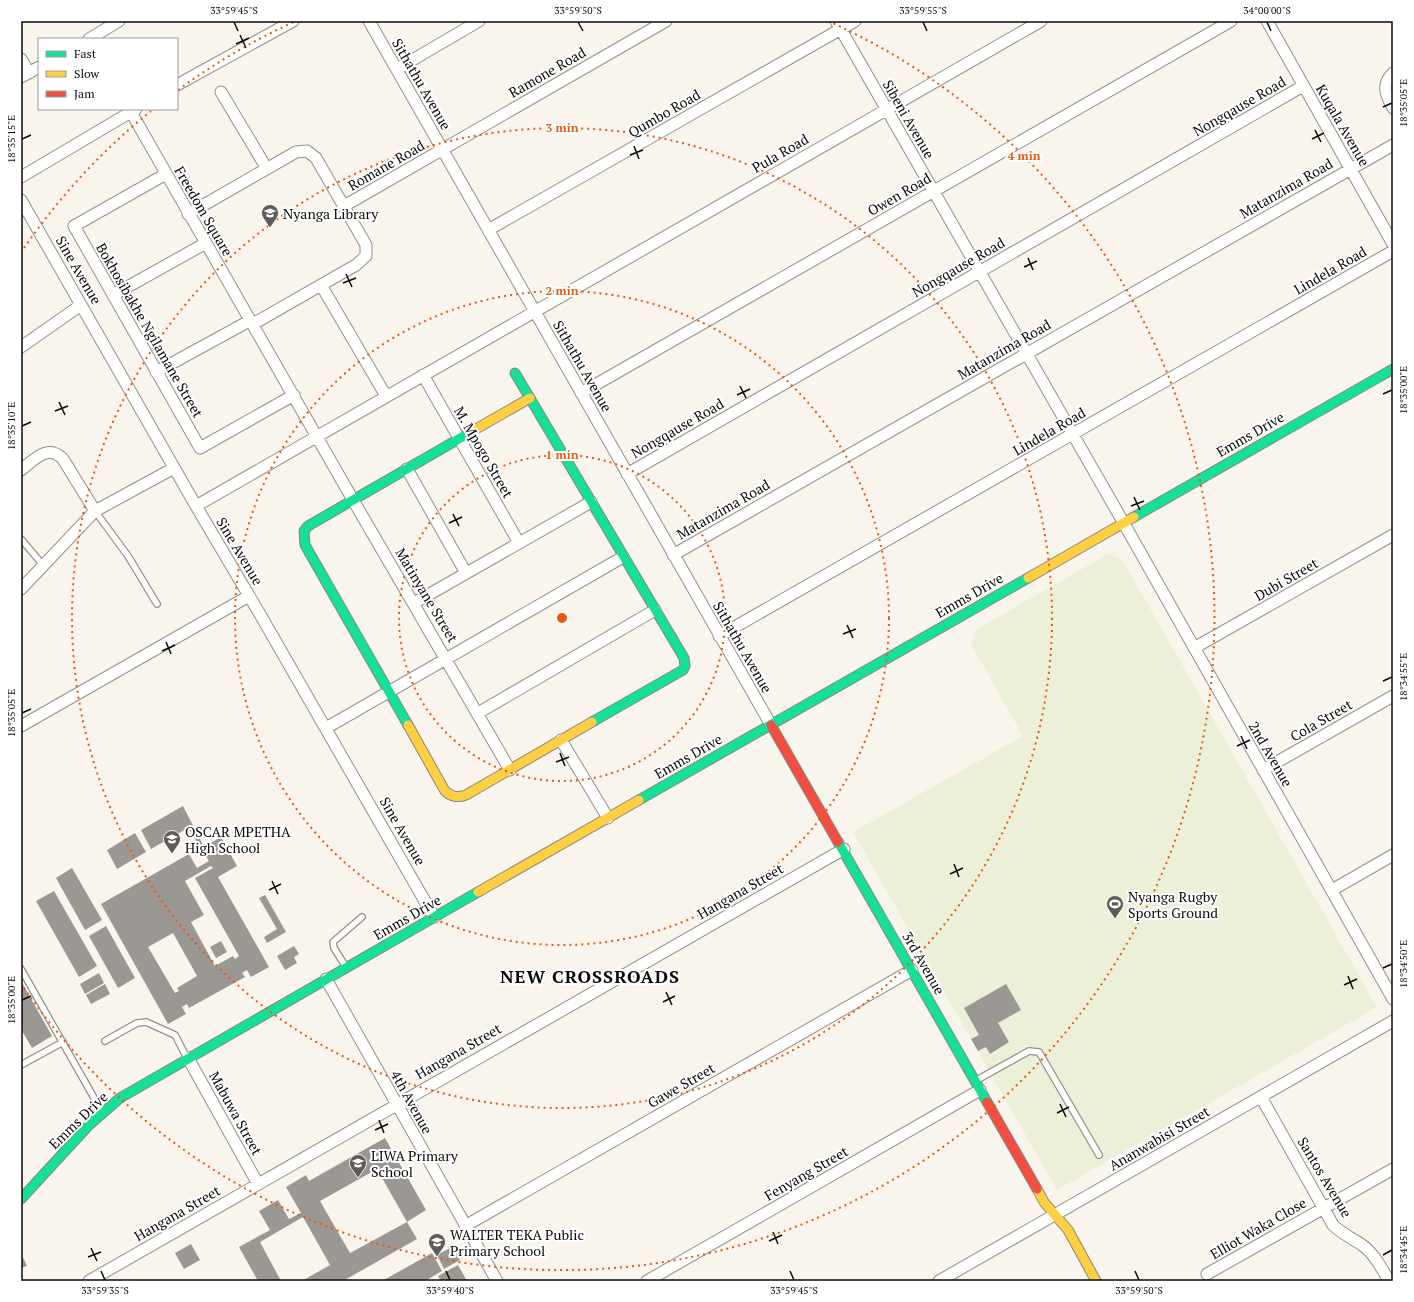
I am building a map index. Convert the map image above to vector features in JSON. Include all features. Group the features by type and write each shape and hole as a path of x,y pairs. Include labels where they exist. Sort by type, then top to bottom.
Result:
{"street":[{"path":"91,38 119,21"},
{"path":"178,84 293,21"},
{"name":"Sithathu Avenue","path":"369,21 771,725"},
{"path":"396,69 479,21"},
{"name":"Ramone Road","path":"442,149 666,21"},
{"name":"Qumbo Road","path":"488,230 838,25 855,21"},
{"name":"Pula Road","path":"196,506 1042,21"},
{"name":"Owen Road","path":"581,393 1231,21"},
{"name":"Kuqala Avenue","path":"1267,21 1393,244"},
{"name":"Sibeni Avenue","path":"838,25 1123,523"},
{"path":"21,59 30,73"},
{"path":"1393,73 1388,78 1385,87 1386,96 1393,108"},
{"name":"Nongqause Road","path":"627,474 1303,86"},
{"path":"221,92 267,169"},
{"path":"21,177 134,111"},
{"name":"Freedom Square","path":"134,111 188,214 294,395"},
{"name":"Matanzima Road","path":"673,555 1393,145"},
{"name":"Romane Road","path":"344,206 442,149"},
{"path":"156,372 321,285 356,265 366,256 366,245 316,158 307,151 296,152 188,214"},
{"name":"Bokhosibakhe Ngilamane Street","path":"166,174 74,226 200,448 294,395"},
{"name":"Sine Avenue","path":"21,200 174,468 434,916"},
{"path":"113,295 206,243"},
{"name":"Lindela Road","path":"719,636 1393,251"},
{"path":"321,285 386,396"},
{"path":"21,346 81,305"},
{"name":"Emms Drive","path":"21,1199 102,1112 120,1098 434,916 1393,369"},
{"path":"516,373 623,557 684,658 684,666 683,670 466,796 458,799 453,798 445,791 305,544 303,537 304,531 308,526 530,398"},
{"name":"M. Mpogo Street","path":"423,375 519,543"},
{"name":"Matinyane Street","path":"294,395 353,500 510,770"},
{"path":"21,470 43,453 56,453 63,459 94,511"},
{"path":"21,589 94,511 174,468"},
{"path":"407,469 466,573"},
{"path":"414,603 591,502"},
{"name":"2nd Avenue","path":"1123,523 1393,999"},
{"name":"Dubi Street","path":"1194,648 1393,535"},
{"path":"326,728 623,557"},
{"path":"21,726 249,596"},
{"path":"478,713 655,610"},
{"name":"Cola Street","path":"1263,770 1393,696"},
{"name":"3rd Avenue","path":"771,725 844,849 1044,1202 1068,1230 1096,1281"},
{"path":"561,740 608,818"},
{"name":"Hangana Street","path":"89,1281 844,849"},
{"path":"1332,890 1393,855"},
{"name":"Gawe Street","path":"465,1226 912,970"},
{"name":"4th Avenue","path":"326,979 497,1281"},
{"name":"Ananwabisi Street","path":"939,1281 1393,1021"},
{"name":"Mabuwa Street","path":"188,1058 258,1184"},
{"name":"Fenyang Street","path":"648,1281 978,1086"},
{"name":"Santos Avenue","path":"1261,1097 1333,1225 1341,1233 1364,1245 1389,1281"},
{"name":"Elliot Waka Close","path":"1207,1274 1393,1169"}],"lane":[{"path":"94,511 128,556 157,604"},
{"path":"21,539 43,565"},
{"path":"346,968 336,951 333,942 362,917"},
{"path":"21,968 102,1112"},
{"path":"105,1041 137,1023 146,1022 175,1035 188,1058"},
{"path":"21,1065 63,1042"},
{"path":"978,1086 1029,1051 1039,1052 1099,1155"}],"green space":[{"name":"Nyanga Rugby Sports Ground","path":"1108,554 1122,559 1377,1007 1057,1190 853,832 1023,736 971,644 975,630"}],"building":[{"path":"183,806 204,847 221,837 237,866 218,877 269,967 251,977 247,970 242,973 245,977 189,1008 187,1004 182,1007 186,1014 168,1024 101,904 189,854 197,868 209,861 188,828 151,849 141,830","holes":["211,866 213,868 195,878 239,956 235,959 233,956 215,966 191,922 204,915 185,881","173,933 197,976 177,988 179,991 175,993 148,947"]},
{"path":"135,833 146,852 117,869 107,850"},
{"path":"72,868 102,920 85,930 56,878"},
{"path":"54,891 97,966 79,977 36,901"},
{"path":"265,895 286,932 267,943 264,937 277,929 259,898"},
{"path":"106,926 135,978 118,988 89,936"},
{"path":"221,941 227,952 216,958 210,947"},
{"path":"294,946 299,954 294,957 297,963 285,970 277,956"},
{"path":"99,973 104,983 85,994 80,984"},
{"path":"21,981 52,1036 32,1048 21,1029"},
{"path":"105,984 110,994 91,1004 86,995"},
{"path":"1006,984 1021,1010 998,1023 1009,1042 990,1054 986,1047 978,1051 971,1039 979,1035 964,1008"},
{"path":"385,1138 426,1210 407,1222 417,1239 343,1281 302,1281 330,1265 303,1217 260,1242 281,1281 258,1281 239,1247 270,1230 259,1211 278,1200 289,1219 301,1213 286,1187 306,1175 309,1181","holes":["377,1169 407,1222 350,1253 320,1201"]},
{"path":"191,1244 200,1260 184,1269 175,1253"},
{"path":"452,1247 460,1260 444,1269 437,1255"},
{"path":"21,1253 27,1266 21,1268"},
{"path":"432,1253 442,1271 425,1281 382,1281"},
{"path":"458,1265 467,1281 441,1281 438,1276"}],"traffic: fast":[{"path":"1134,517 1393,369"},
{"path":"515,373 684,658 685,666 683,670 592,722"},
{"path":"408,725 305,545 304,531 308,526 469,433"},
{"path":"639,800 1028,578"},
{"path":"838,842 987,1102"},
{"path":"21,1199 89,1125 120,1098 478,892"}],"traffic: slow":[{"path":"469,433 530,398"},
{"path":"1028,578 1134,517"},
{"path":"408,725 445,791 450,795 457,797 466,795 592,722"},
{"path":"478,892 639,800"},
{"path":"1037,1189 1044,1202 1068,1230 1096,1281"}],"traffic: jam":[{"path":"771,725 838,842"},
{"path":"987,1102 1037,1189"}],"place":[{"name":"Nyanga Library","path":"270,228"},
{"name":"OSCAR MPETHA High School","path":"172,854"},
{"name":"Nyanga Rugby Sports Ground","path":"1115,919"},
{"name":"LIWA Primary School","path":"358,1178"},
{"name":"WALTER TEKA Public Primary School","path":"437,1257"}],"district":[{"name":"NEW CROSSROADS","path":"590,976"}]}
